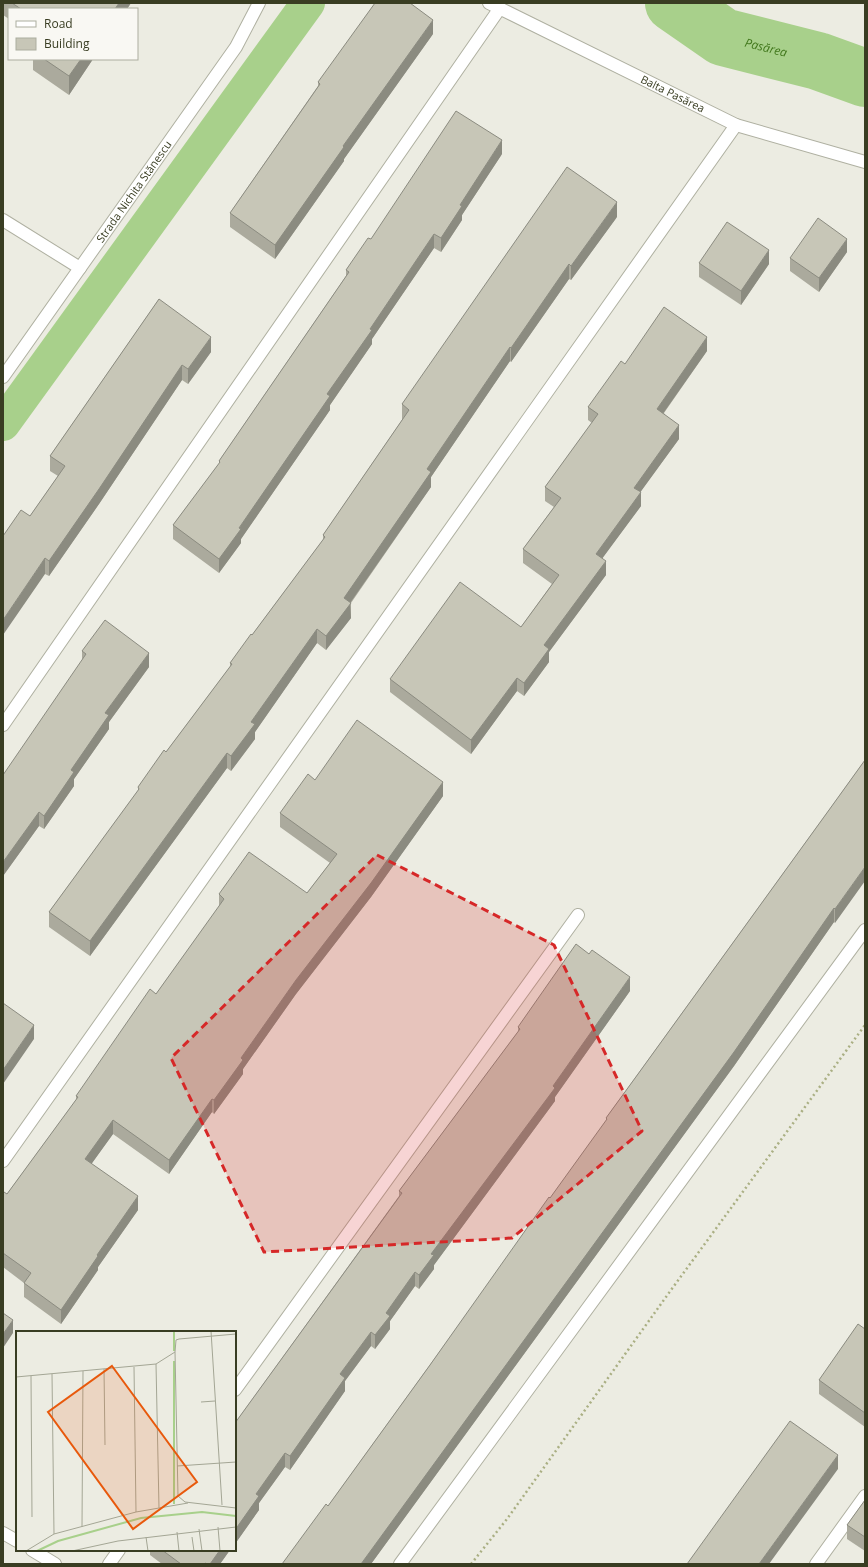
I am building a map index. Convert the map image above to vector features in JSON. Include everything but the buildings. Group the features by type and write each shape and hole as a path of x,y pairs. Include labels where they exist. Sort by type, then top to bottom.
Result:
{"street":[{"name":"Strada Nichita Stănescu","path":"3,377 236,47 259,3"},
{"path":"3,725 495,6"},
{"name":"Balta Pasărea","path":"495,6 736,125 865,162"},
{"path":"3,1161 736,125"},
{"path":"3,220 80,268"},
{"path":"236,1389 578,915"},
{"path":"400,1564 865,930"},
{"path":"816,1564 865,1496"},
{"path":"3,1533 16,1540"},
{"path":"34,1551 55,1564"},
{"path":"109,1564 118,1551"}],"path":[{"path":"471,1564 507,1519 671,1290 865,1025"}],"highlighted area":[{"path":"377,855 554,945 642,1131 512,1238 264,1252 171,1058"}],"waterway":[{"path":"3,424 308,3"},
{"name":"Pasărea","path":"674,3 723,37 818,61 865,78"}]}
